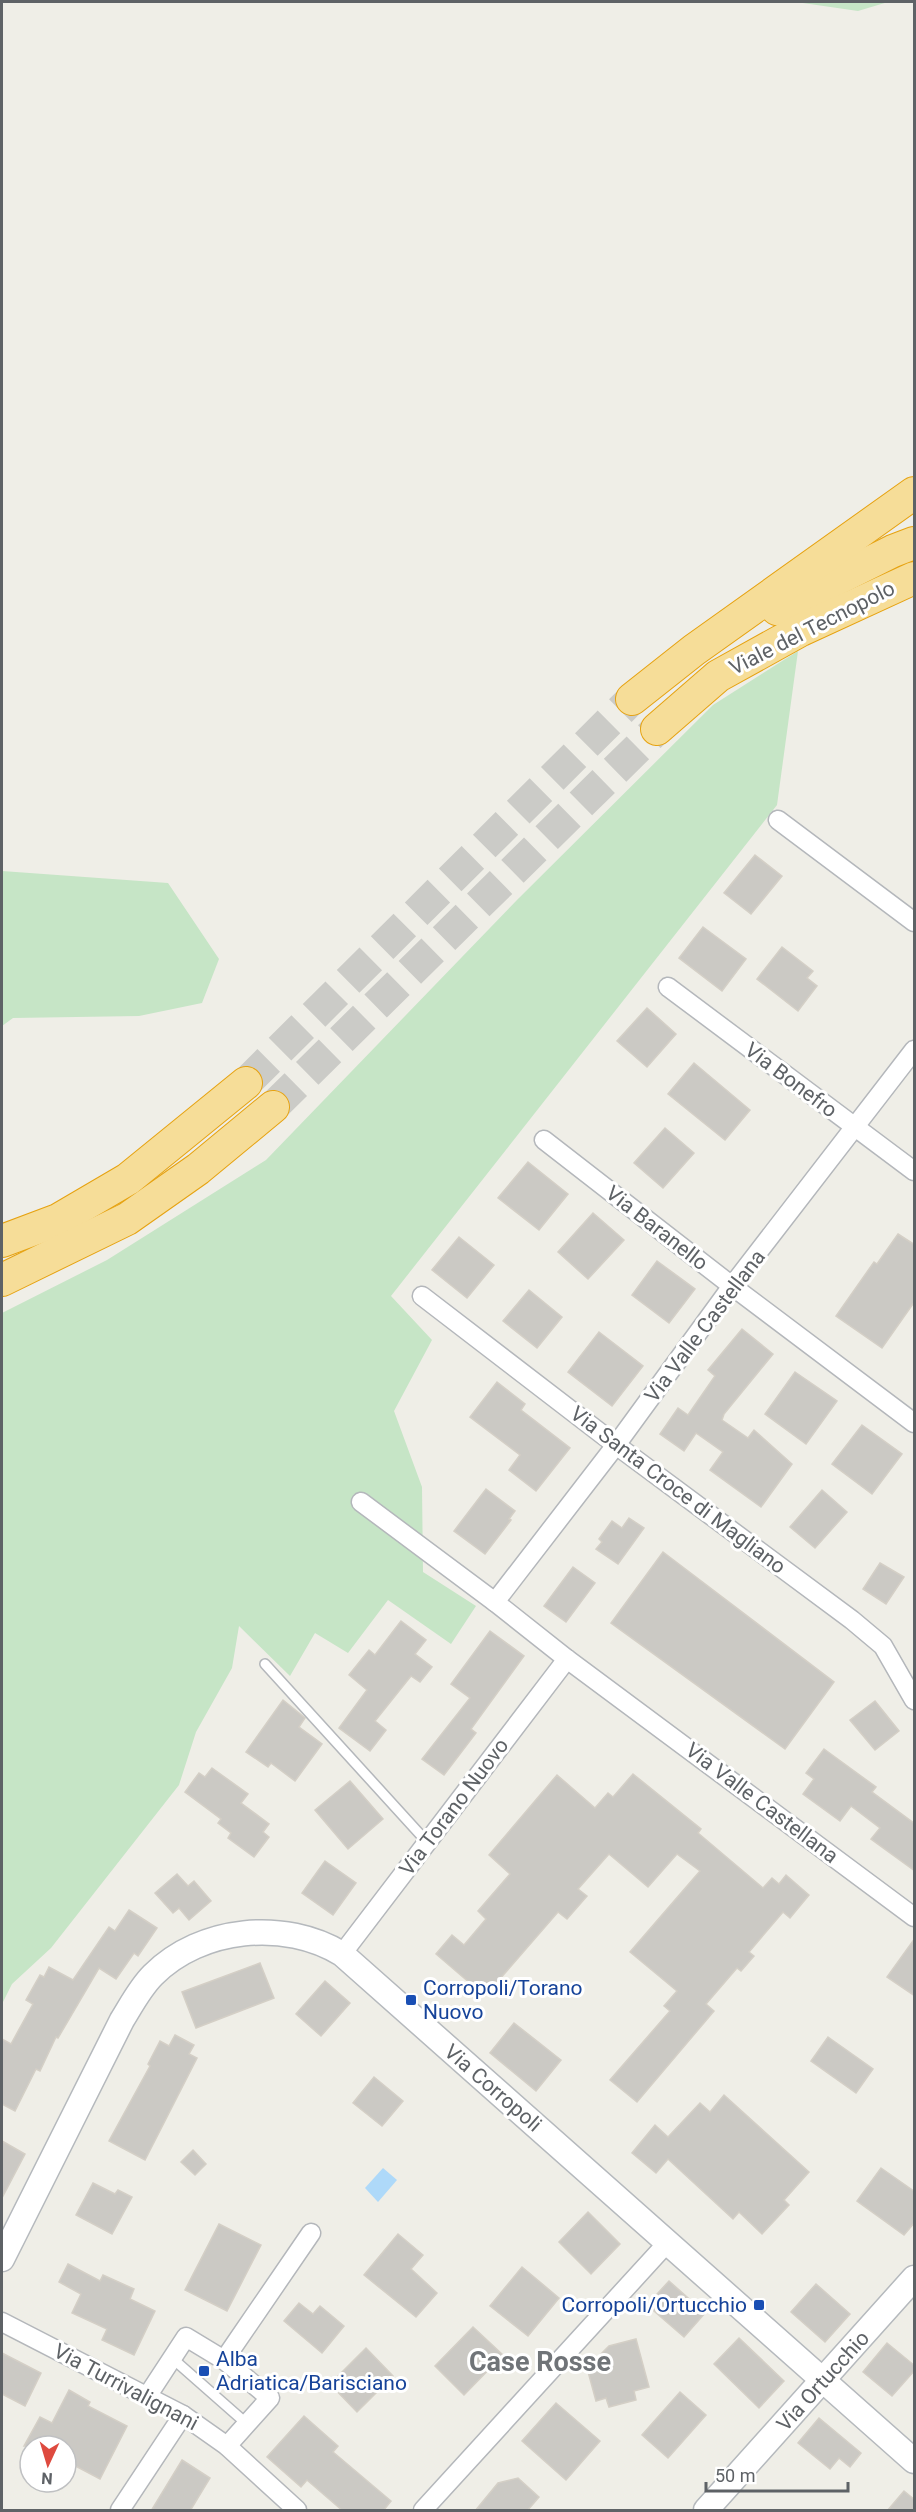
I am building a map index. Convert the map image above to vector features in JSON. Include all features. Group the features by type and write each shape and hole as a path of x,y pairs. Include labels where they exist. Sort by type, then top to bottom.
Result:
{"highway":[{"path":"632,699 694,650 915,493"},
{"name":"Viale del Tecnopolo","path":"694,650 893,551 915,543"},
{"name":"Viale del Tecnopolo","path":"657,729 717,676 801,630 915,578"},
{"path":"2,1241 58,1220 128,1179 246,1083"},
{"path":"2,1280 127,1219 198,1170 273,1107"}],"street":[{"path":"778,820 915,921"},
{"name":"Via Bonefro","path":"668,987 915,1171"},
{"name":"Via Valle Castellana","path":"495,1602 616,1445 732,1286 915,1050"},
{"name":"Via Baranello","path":"544,1140 732,1286 915,1423"},
{"name":"Via Santa Croce di Magliano","path":"422,1296 880,1643 915,1700"},
{"name":"Via Valle Castellana","path":"362,1502 567,1659 915,1917"},
{"name":"Via Torano Nuovo","path":"342,1954 567,1659"},
{"name":"Via Corropoli","path":"2,2259 122,2020 137,1994 154,1974 176,1956 219,1939 250,1933 276,1932 301,1936 320,1942 342,1954 915,2460"},
{"path":"224,2360 311,2234"},
{"path":"423,2511 668,2242"},
{"name":"Via Ortucchio","path":"706,2511 915,2278"},
{"name":"Via Turrivalignani","path":"2,2322 183,2415 227,2446 297,2511"},
{"path":"148,2395 186,2337 224,2360 270,2398 227,2446"},
{"path":"120,2511 183,2415"}],"lane":[{"path":"265,1664 427,1842"},
{"path":"172,2358 247,2424"}],"green space":[{"path":"796,2 888,2 858,11"},
{"path":"798,651 777,805 391,1296 432,1340 394,1411 422,1487 423,1572 476,1606 451,1644 388,1600 348,1653 315,1633 290,1676 239,1626 232,1668 196,1732 179,1785 51,1948 12,1984 2,2004 2,1313 107,1260 266,1160 517,900 713,705"},
{"path":"2,871 168,883 219,959 202,1003 139,1016 13,1018 2,1026"}],"water":[{"path":"383,2168 397,2180 378,2202 365,2188"}],"building":[{"path":"755,855 782,876 751,914 724,893"},
{"path":"703,927 746,959 722,991 679,958"},
{"path":"782,947 813,971 807,978 817,986 798,1011 757,979"},
{"path":"647,1008 676,1034 647,1067 617,1041"},
{"path":"694,1063 750,1110 725,1140 668,1094"},
{"path":"665,1128 694,1153 663,1188 634,1163"},
{"path":"528,1162 568,1194 539,1230 498,1198"},
{"path":"593,1213 624,1240 588,1279 558,1252"},
{"path":"898,1234 915,1245 915,1301 882,1348 836,1316 874,1262 877,1264"},
{"path":"459,1237 494,1265 467,1298 432,1270"},
{"path":"657,1261 695,1289 669,1323 632,1295"},
{"path":"529,1290 562,1317 537,1348 503,1321"},
{"path":"742,1329 773,1354 724,1414 722,1420 748,1438 754,1430 792,1464 761,1507 710,1470 723,1452 696,1433 684,1451 660,1434 678,1408 688,1415 715,1376 708,1370"},
{"path":"599,1332 643,1366 612,1406 568,1372"},
{"path":"795,1372 837,1401 806,1444 765,1414"},
{"path":"497,1382 525,1404 521,1410 570,1448 536,1491 509,1470 520,1455 470,1417"},
{"path":"862,1425 902,1454 872,1494 832,1464"},
{"path":"486,1489 515,1511 509,1519 511,1520 485,1554 454,1531"},
{"path":"822,1490 847,1512 815,1548 790,1527"},
{"path":"629,1518 644,1528 618,1564 596,1549 602,1542 599,1539 612,1521 622,1528"},
{"path":"663,1552 834,1682 785,1749 611,1623"},
{"path":"880,1563 904,1577 886,1604 863,1589"},
{"path":"573,1567 595,1583 566,1622 544,1606"},
{"path":"401,1621 426,1640 415,1654 432,1667 420,1682 411,1676 375,1721 386,1730 370,1751 339,1728 367,1690 349,1675 369,1650 375,1655"},
{"path":"490,1631 524,1656 471,1729 476,1733 444,1775 422,1759 470,1698 451,1684"},
{"path":"283,1700 305,1718 299,1727 322,1744 295,1781 271,1763 268,1767 246,1752"},
{"path":"875,1701 899,1731 875,1750 850,1720"},
{"path":"824,1749 876,1787 872,1792 915,1824 915,1871 871,1839 880,1828 851,1806 840,1821 803,1794 814,1779 806,1773"},
{"path":"212,1768 248,1794 241,1803 269,1824 263,1832 269,1837 254,1857 228,1838 231,1833 218,1823 221,1819 185,1792 199,1773 205,1777"},
{"path":"633,1774 701,1829 698,1833 763,1888 772,1878 779,1884 786,1875 809,1895 790,1918 783,1912 749,1952 754,1956 741,1971 737,1968 706,2004 714,2011 637,2102 610,2080 670,2011 664,2006 677,1991 630,1952 700,1871 677,1854 648,1887 609,1854 578,1889 587,1896 567,1919 558,1912 485,1996 436,1954 452,1935 464,1945 486,1919 478,1911 510,1874 489,1855 557,1775 595,1808 608,1793 613,1797"},
{"path":"350,1781 383,1819 348,1849 315,1810"},
{"path":"325,1861 356,1883 333,1915 302,1893"},
{"path":"177,1874 188,1886 194,1881 211,1901 189,1920 179,1908 173,1913 155,1893"},
{"path":"129,1910 157,1928 138,1956 134,1953 116,1979 99,1968 58,2038 56,2037 40,2071 36,2069 15,2111 2,2104 2,2039 11,2044 33,2004 26,2000 40,1975 44,1977 49,1967 73,1980 109,1927 115,1931"},
{"path":"915,1938 915,1996 887,1977"},
{"path":"260,1963 274,1998 196,2028 182,1992"},
{"path":"325,1981 350,2003 321,2036 296,2014"},
{"path":"514,2023 561,2060 536,2091 490,2053"},
{"path":"175,2035 194,2045 189,2054 197,2058 145,2160 109,2141 150,2066 148,2064 160,2041 169,2046"},
{"path":"828,2037 873,2069 856,2093 811,2061"},
{"path":"374,2077 403,2101 382,2126 353,2103"},
{"path":"724,2095 809,2172 784,2200 789,2205 762,2234 739,2212 733,2219 668,2159 656,2173 632,2153 655,2125 668,2137 700,2103 710,2112"},
{"path":"2,2141 25,2154 2,2198"},
{"path":"193,2150 206,2164 195,2175 181,2162"},
{"path":"881,2168 915,2192 915,2222 904,2235 857,2201"},
{"path":"93,2183 115,2194 118,2190 132,2197 112,2234 76,2215"},
{"path":"588,2212 620,2244 591,2274 559,2242"},
{"path":"219,2224 261,2245 227,2311 185,2290"},
{"path":"398,2234 423,2255 411,2269 437,2293 416,2317 364,2275"},
{"path":"68,2264 100,2281 103,2275 134,2289 130,2299 155,2311 134,2355 102,2340 107,2329 72,2313 81,2294 59,2282"},
{"path":"522,2267 559,2298 528,2336 490,2306"},
{"path":"669,2281 705,2313 684,2337 647,2305"},
{"path":"816,2284 850,2314 825,2342 791,2312"},
{"path":"299,2303 313,2314 320,2306 344,2326 322,2353 284,2321"},
{"path":"473,2327 503,2355 464,2395 435,2366"},
{"path":"739,2338 784,2381 759,2408 714,2364"},
{"path":"636,2339 649,2387 634,2391 636,2400 609,2407 606,2398 596,2401 587,2368 609,2346"},
{"path":"887,2343 915,2366 915,2370 892,2396 863,2372"},
{"path":"366,2348 393,2376 357,2412 330,2384"},
{"path":"2,2353 41,2373 25,2406 2,2394"},
{"path":"69,2390 90,2402 88,2406 127,2426 100,2479 78,2467 78,2434 31,2434 40,2417 52,2423"},
{"path":"680,2392 706,2415 668,2458 642,2435"},
{"path":"556,2403 600,2441 566,2480 522,2441"},
{"path":"304,2416 338,2446 333,2452 391,2501 383,2511 343,2511 307,2480 301,2487 267,2457"},
{"path":"819,2418 861,2453 850,2467 839,2458 830,2469 798,2443"},
{"path":"182,2460 210,2478 190,2511 151,2511"},
{"path":"518,2478 539,2497 527,2511 475,2511 498,2483"},
{"path":"904,2491 915,2500 915,2511 887,2511"}],"tunnel":[{"path":"246,1083 632,699"},
{"path":"273,1107 657,729"}],"place":[{"name":"Corropoli/Torano Nuovo","path":"411,2000"},
{"name":"Corropoli/Ortucchio","path":"759,2305"},
{"name":"Alba Adriatica/Barisciano","path":"204,2371"}],"district":[{"name":"Case Rosse","path":"540,2362"}]}
